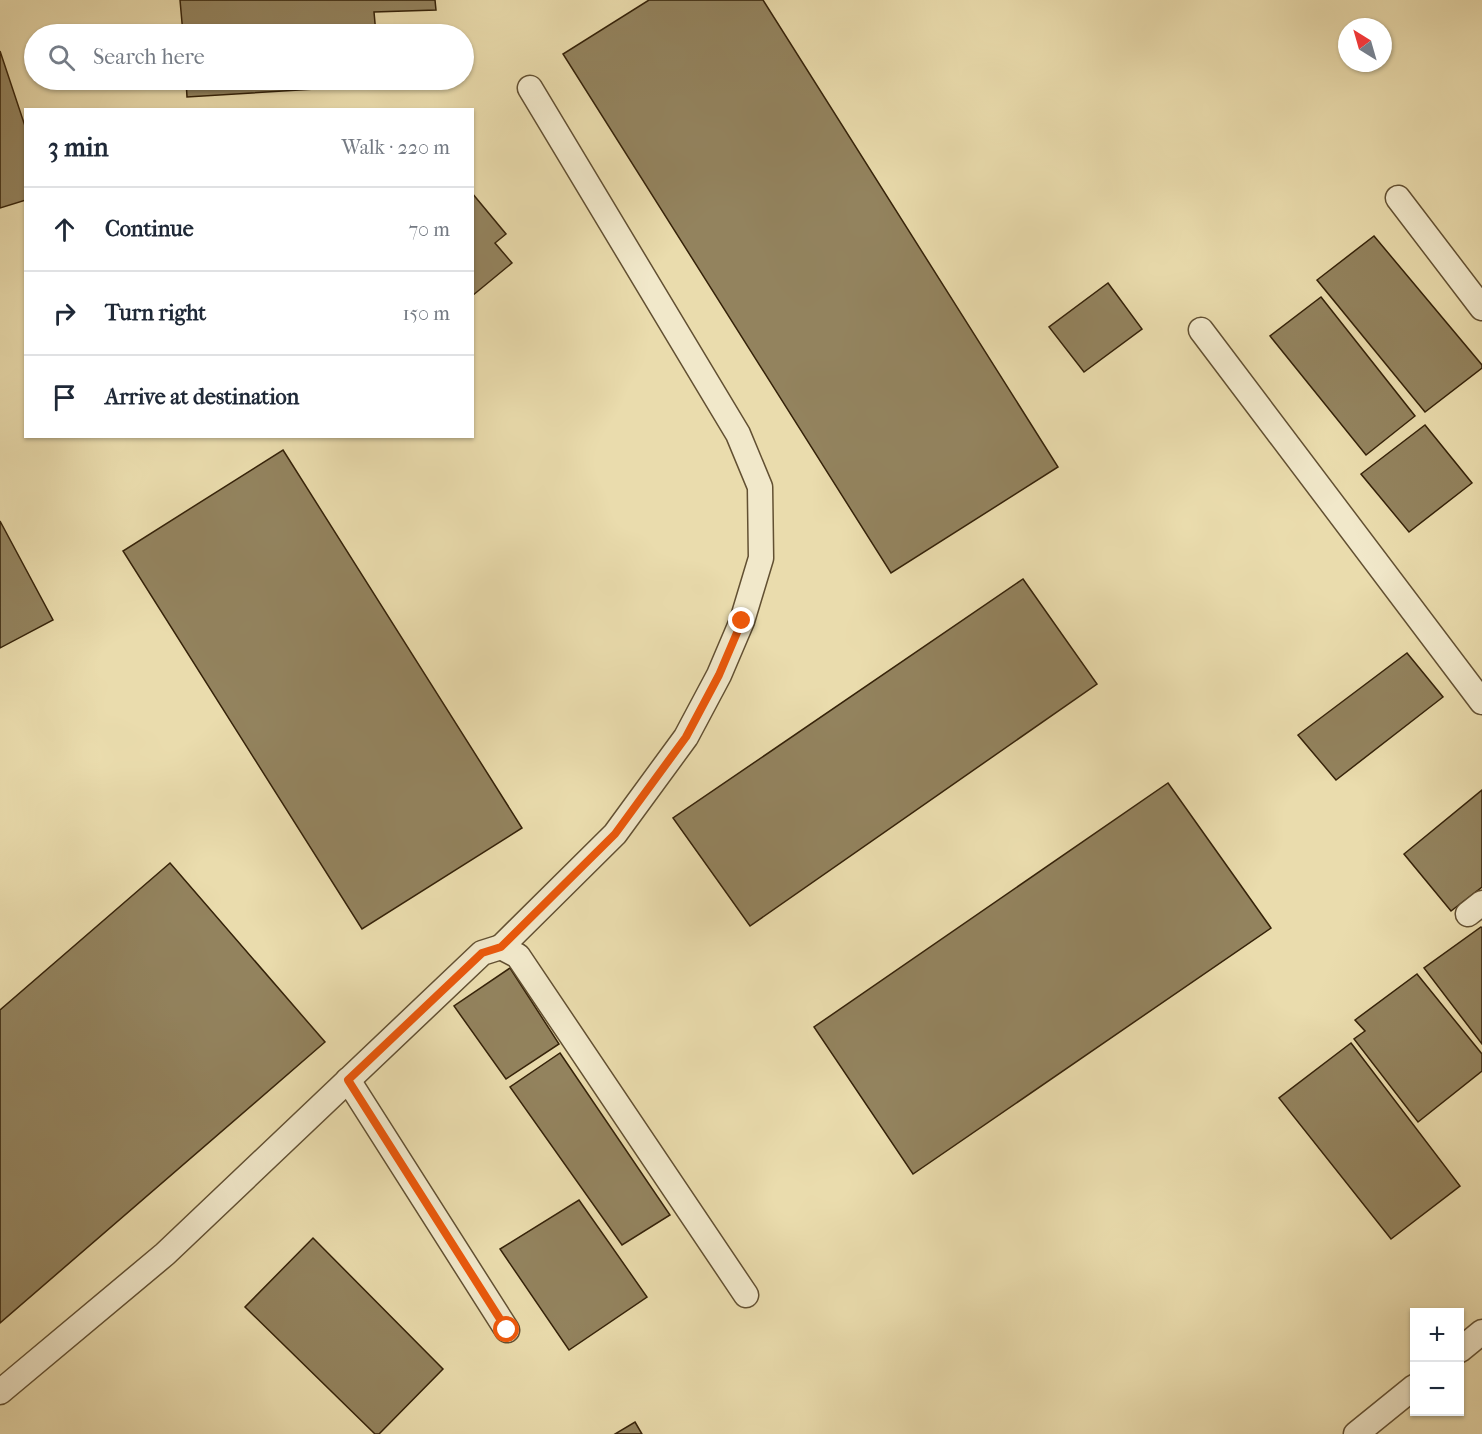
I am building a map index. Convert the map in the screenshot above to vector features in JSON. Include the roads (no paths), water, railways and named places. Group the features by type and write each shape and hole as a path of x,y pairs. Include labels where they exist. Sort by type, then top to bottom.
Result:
{"street":[{"path":"0,1392 165,1254 482,953 501,947 615,834 686,737 719,675 742,621 761,558 760,487 738,434 530,88"},
{"path":"1398,198 1482,308"},
{"path":"1201,330 1482,702"},
{"path":"501,947 518,956 746,1295"},
{"path":"348,1080 507,1330"},
{"path":"1464,1347 1482,1332"},
{"path":"1356,1434 1410,1390"}]}
